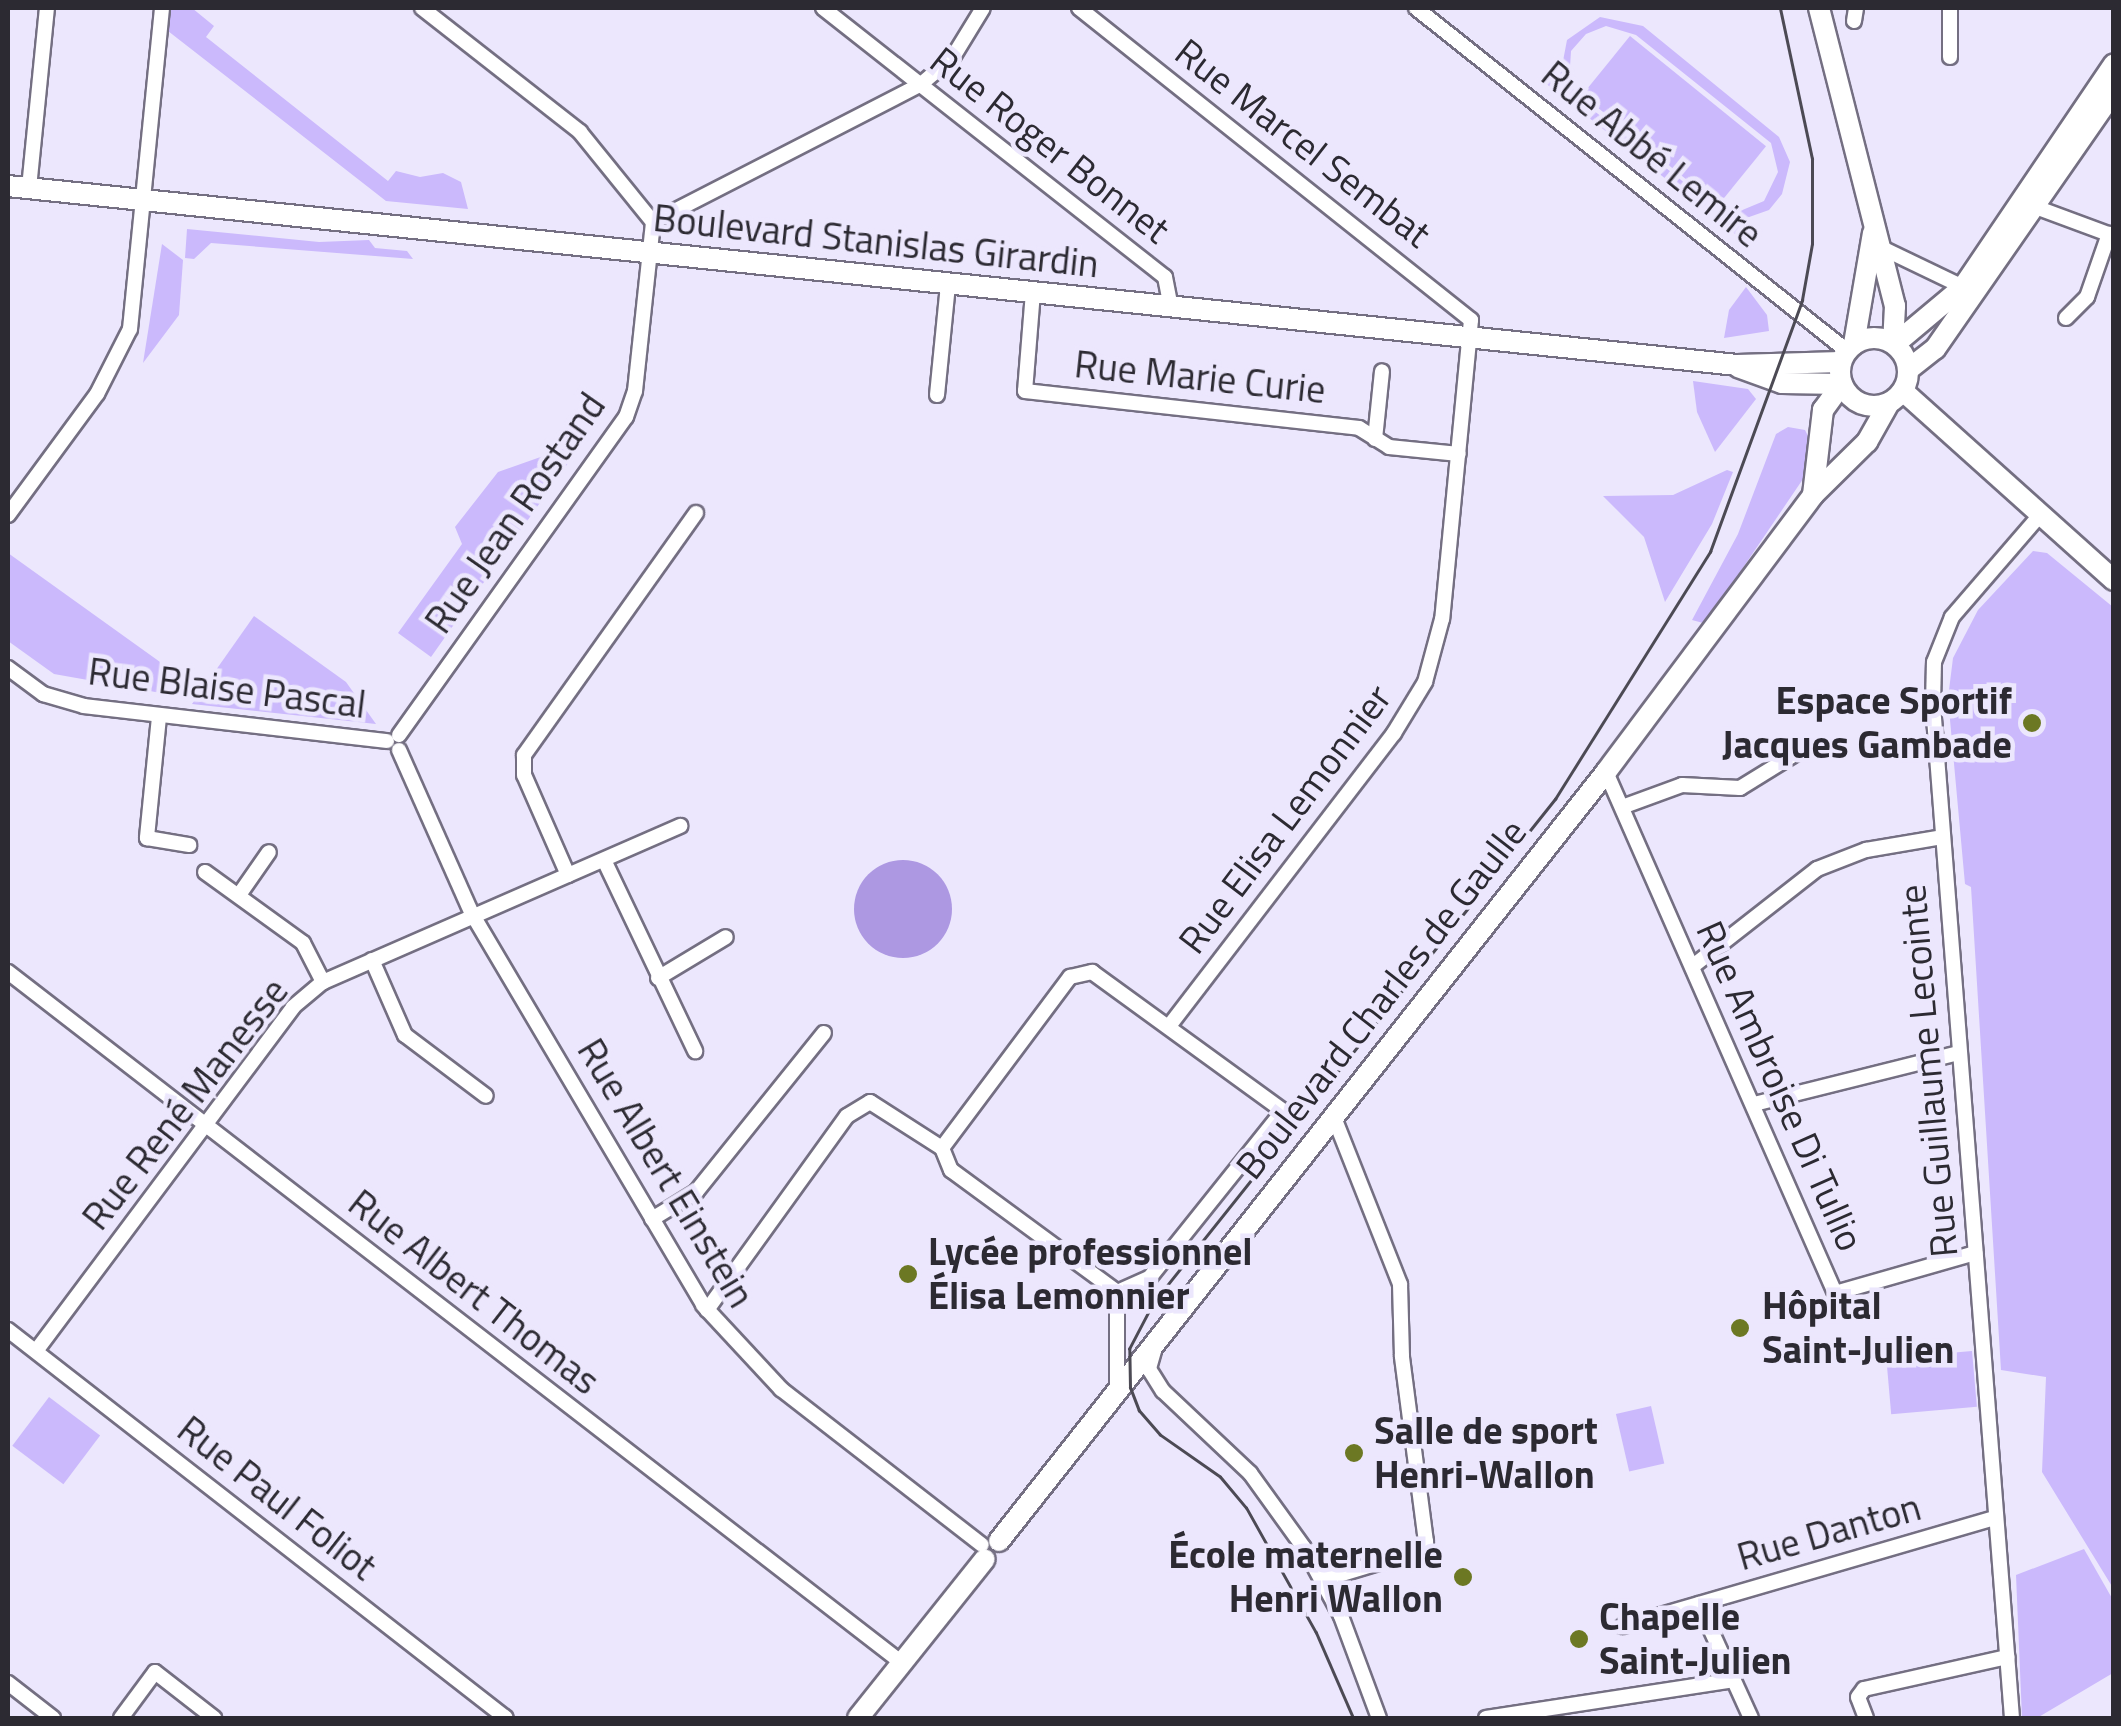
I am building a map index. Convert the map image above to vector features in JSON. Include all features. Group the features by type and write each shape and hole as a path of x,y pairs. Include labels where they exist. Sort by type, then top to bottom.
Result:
{"main road":[{"path":"1819,8 1898,323 1894,343 1909,369"},
{"path":"1894,343 1962,287 2030,205 2114,64"},
{"path":"1896,397 1909,369 1934,349 2030,205 2114,90"},
{"name":"Boulevard Stanislas Girardin","path":"8,186 1736,366 1782,382 1846,360"},
{"path":"1813,495 1823,410 1846,360 1866,244 1878,241"},
{"path":"1846,360 1874,338 1894,343"},
{"path":"1846,360 1862,404 1896,397"},
{"path":"1896,397 2041,514 2114,580"},
{"name":"Boulevard Charles de Gaulle","path":"858,1718 988,1548 1606,772 1813,495 1867,442 1896,397"}],"street":[{"path":"29,188 46,8"},
{"path":"8,514 119,358 130,329 162,8"},
{"path":"422,8 580,132 654,222 920,85 952,57 983,8"},
{"name":"Rue Roger Bonnet","path":"823,8 1165,277 1171,307"},
{"name":"Rue Marcel Sembat","path":"1080,8 1470,316 1470,338"},
{"name":"Rue Abbé Lemire","path":"1416,8 1846,360"},
{"path":"1950,8 1950,57"},
{"path":"2030,205 2112,235 2087,297 2066,318"},
{"name":"Rue Jean Rostand","path":"395,742 626,417 636,391 654,222"},
{"path":"1878,241 1962,287"},
{"path":"937,395 948,284"},
{"name":"Rue Marie Curie","path":"1033,292 1025,390 1359,428 1389,447 1459,459"},
{"name":"Rue Elisa Lemonnier","path":"1169,1026 1416,701 1442,619 1470,338"},
{"path":"1375,439 1382,371"},
{"path":"568,875 524,775 524,755 696,513"},
{"name":"Rue Guillaume Lecointe","path":"2012,1718 1932,705 1940,639 2041,514"},
{"name":"Rue Blaise Pascal","path":"8,668 43,694 159,717 395,742"},
{"path":"159,717 147,838 189,846"},
{"name":"Rue Albert Einstein","path":"395,742 475,917 707,1310 781,1389 988,1548"},
{"path":"1622,807 1682,784 1740,788 1795,754"},
{"name":"Rue Ambroise Di Tullio","path":"1606,772 1835,1293 1975,1253"},
{"name":"Rue René Manesse","path":"36,1351 293,1008 323,982 680,826"},
{"path":"1693,966 1817,869 1866,850 1942,838"},
{"path":"239,895 269,852"},
{"path":"604,860 694,1050"},
{"path":"206,872 303,942 323,982"},
{"path":"658,978 726,937"},
{"path":"372,960 405,1035 486,1096"},
{"name":"Rue Albert Thomas","path":"8,972 902,1664"},
{"path":"942,1148 1070,977 1092,972 1283,1111 1148,1278 1117,1292"},
{"path":"652,1220 696,1192 824,1032"},
{"path":"1754,1104 1959,1054"},
{"path":"707,1310 857,1106 882,1105 942,1148 951,1170 1117,1292"},
{"path":"1322,1580 1408,1554 1426,1542 1402,1356 1400,1284 1333,1115"},
{"path":"1117,1292 1117,1390"},
{"name":"Rue Paul Foliot","path":"8,1330 506,1718"},
{"path":"1158,1338 1148,1368 1164,1391 1250,1473 1322,1580 1378,1718"},
{"name":"Rue Danton","path":"1623,1626 1996,1518"},
{"path":"1698,1604 1751,1718"},
{"path":"1866,1718 1858,1697 1864,1690 2007,1656"},
{"path":"121,1718 155,1672 214,1718"},
{"path":"1486,1718 1734,1680"},
{"path":"8,1683 53,1718"}],"shaded area":[{"path":"170,8 192,8 214,26 206,37 388,181 396,171 420,177 443,173 461,182 468,209 386,201 168,31"},
{"path":"1600,17 1643,26 1779,137 1790,162 1782,194 1769,210 1735,222 1757,238 1750,246 1539,78 1545,72 1559,82 1567,40","holes":["1606,26 1636,35 1771,143 1778,172 1764,201 1740,211 1715,207 1583,102 1569,83 1571,51 1586,34"]},
{"path":"1630,36 1766,146 1718,205 1582,95"},
{"path":"187,229 319,242 369,240 375,248 407,251 413,259 211,243 194,259 185,258"},
{"path":"162,244 183,260 179,315 143,363"},
{"path":"1746,287 1767,315 1769,331 1724,338 1729,310"},
{"path":"1693,381 1748,389 1756,399 1715,452 1697,412"},
{"path":"1788,427 1805,430 1808,436 1803,479 1715,609 1703,623 1692,620 1738,534 1776,434"},
{"path":"583,442 431,657 398,633 462,544 455,527 498,472"},
{"path":"1727,470 1733,472 1712,524 1665,602 1644,537 1603,496 1673,495"},
{"path":"2033,551 2047,553 2113,607 2113,1588 2042,1472 2046,1377 2001,1370 1971,887 1965,884 1948,698 1953,658 1978,610"},
{"path":"8,553 174,672 161,693 54,674 8,641"},
{"path":"254,616 346,682 376,724 192,704"},
{"path":"903,860 922,864 938,874 948,890 952,909 948,928 938,944 922,954 903,958 884,954 868,944 858,928 854,909 858,890 868,874 884,864"},
{"path":"1972,1351 1977,1407 1891,1414 1886,1358"},
{"path":"49,1397 100,1436 63,1484 12,1446"},
{"path":"1651,1406 1664,1463 1629,1472 1616,1414"},
{"path":"2084,1549 2113,1600 2113,1673 2037,1718 2022,1718 2016,1575"}],"tram line":[{"path":"1353,1718 1316,1633 1246,1508 1220,1477 1160,1435 1139,1411 1130,1388 1129,1349 1153,1303 1555,799 1710,552 1802,300 1812,244 1812,159 1780,8"}],"place":[{"name":"Espace Sportif Jacques Gambade","path":"2032,723"},
{"name":"Lycée professionnel Élisa Lemonnier","path":"908,1274"},
{"name":"Hôpital Saint-Julien","path":"1740,1328"},
{"name":"Salle de sport Henri-Wallon","path":"1354,1453"},
{"name":"École maternelle Henri Wallon","path":"1463,1577"},
{"name":"Chapelle Saint-Julien","path":"1579,1639"}]}
